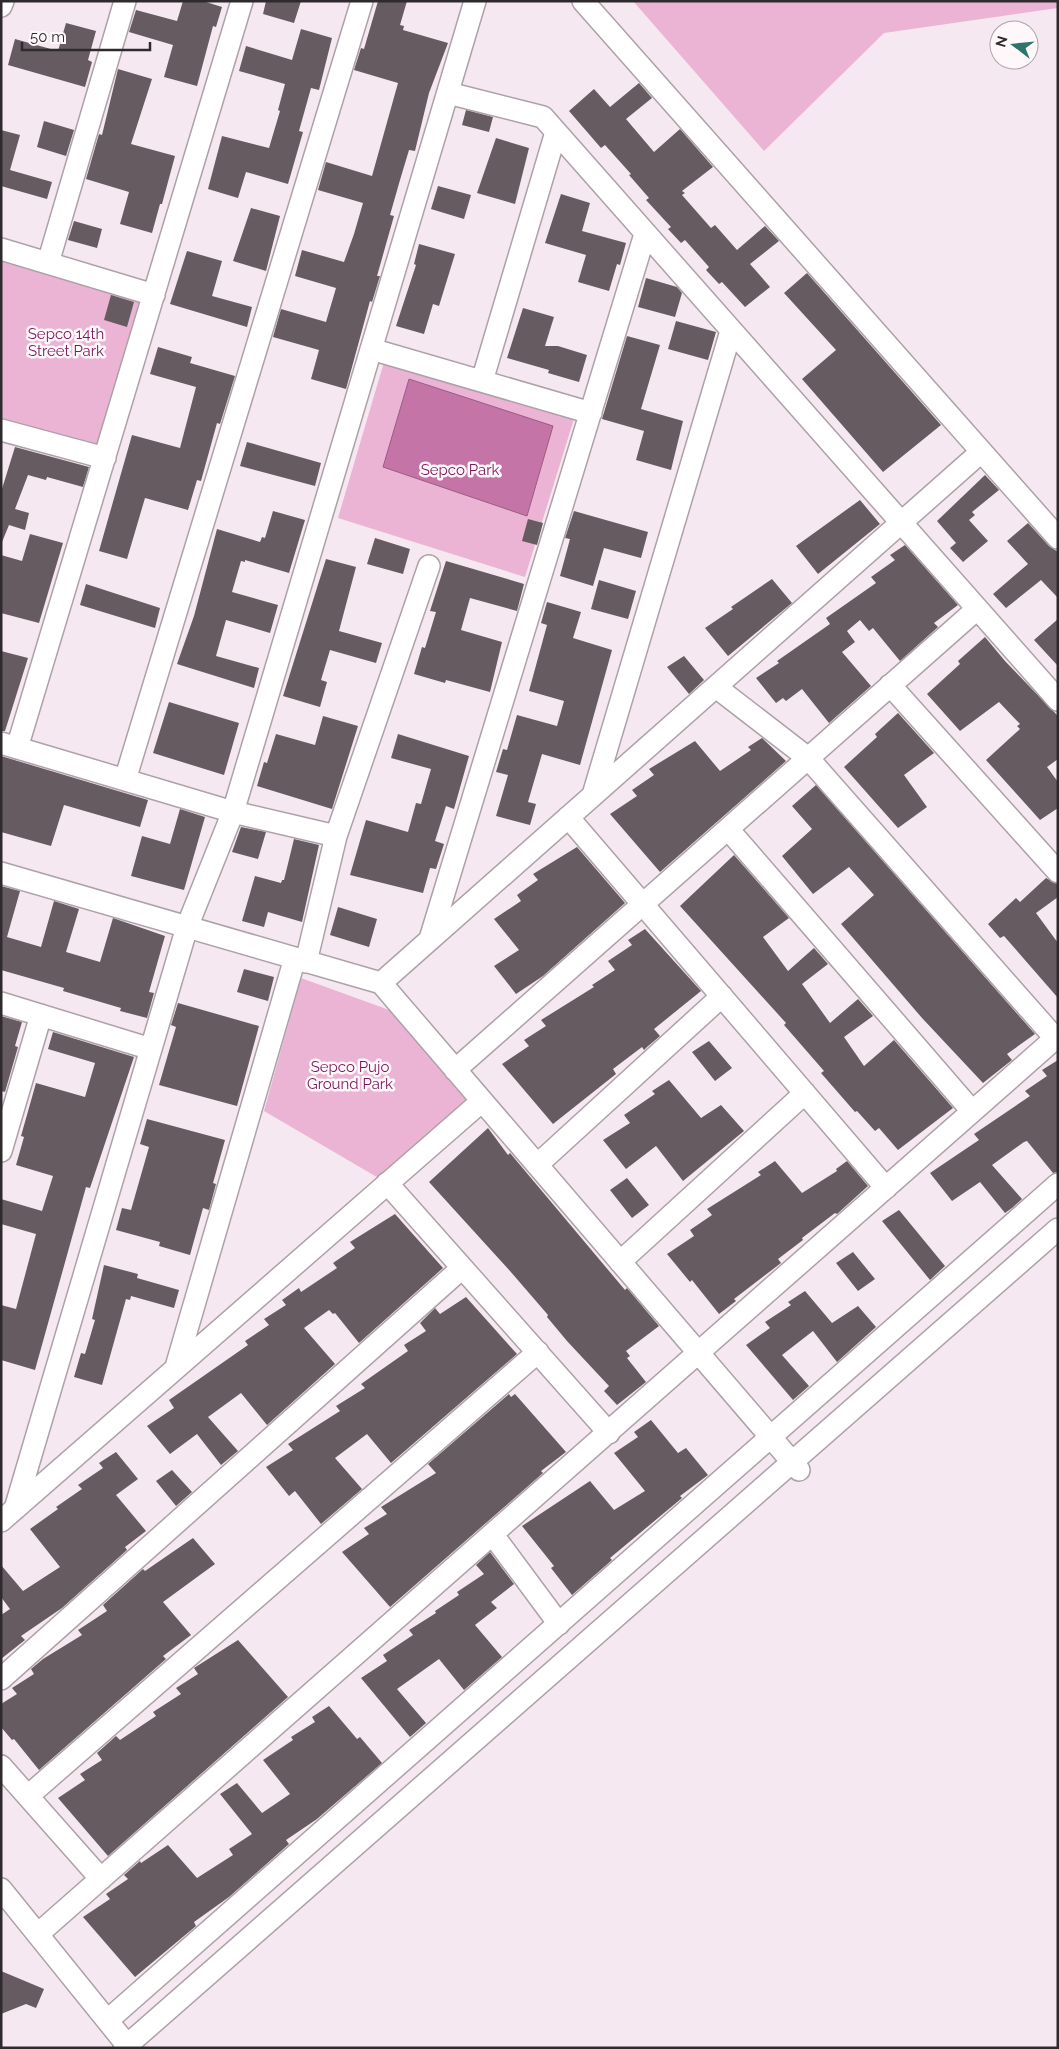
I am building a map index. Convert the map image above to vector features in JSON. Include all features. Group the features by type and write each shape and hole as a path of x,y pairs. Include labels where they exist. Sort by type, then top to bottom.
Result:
{"street":[{"path":"1,6 3,1"},
{"path":"48,263 125,1"},
{"path":"242,1 104,458 9,745 233,812 336,836"},
{"path":"125,780 362,1"},
{"path":"8,1515 187,927 233,812 475,1"},
{"path":"583,1 1058,538"},
{"path":"448,93 543,117 1058,700"},
{"path":"482,381 556,132"},
{"path":"430,940 646,234"},
{"path":"1,250 154,295"},
{"path":"593,795 731,331"},
{"path":"371,349 591,413"},
{"path":"1,430 104,458"},
{"path":"381,983 981,452"},
{"path":"886,507 920,506"},
{"path":"176,1368 336,836 429,566"},
{"path":"455,1070 977,609"},
{"path":"890,685 1058,872"},
{"path":"38,1934 609,1433 1056,1037 808,758 716,686"},
{"path":"568,817 886,1188"},
{"path":"728,829 972,1112"},
{"path":"1,873 381,983 796,1466"},
{"path":"537,1164 722,996"},
{"path":"1,1003 151,1049"},
{"path":"1,1151 41,1015"},
{"path":"620,1262 805,1092"},
{"path":"8,1515 482,1101"},
{"path":"387,1184 609,1433"},
{"path":"108,2020 1058,1184"},
{"path":"1,1888 130,2047 444,1784 1058,1229"},
{"path":"796,1466 1058,1245"},
{"path":"1,1679 462,1268"},
{"path":"28,1796 538,1352"},
{"path":"493,1535 559,1624"},
{"path":"1,1766 102,1879"}],"green space":[{"path":"633,1 1058,1 1058,8 884,33 764,151"},
{"name":"Sepco 14th Street Park","path":"1,255 146,299 102,452 1,425"},
{"name":"Sepco Park","path":"384,362 574,419 525,577 338,518"},
{"name":"Sepco Pujo Ground Park","path":"301,978 392,1011 467,1098 387,1183 264,1111"}],"shaded area":[{"path":"409,379 553,426 527,516 383,467"}],"building":[{"path":"183,1 203,1 222,7 216,27 213,26 197,86 164,77 173,45 129,32 136,10 177,21"},
{"path":"266,1 301,1 294,23 263,14"},
{"path":"378,1 407,1 400,25 404,26 403,30 448,43 429,93 415,151 409,150 400,180 390,215 394,216 377,276 380,276 372,302 370,301 346,389 311,379 319,350 273,337 281,309 326,322 336,288 295,276 302,250 344,262 354,234 363,203 318,190 326,162 372,176 398,83 354,70 361,48 364,49"},
{"path":"66,23 96,31 88,60 92,62 85,87 8,65 15,39 58,51"},
{"path":"301,29 332,38 319,90 311,88 299,131 303,132 288,184 246,172 238,198 208,189 222,136 269,148 280,111 278,110 285,84 239,71 246,46 292,60"},
{"path":"118,69 152,79 131,144 175,156 152,233 120,224 129,192 86,179 99,134 102,135"},
{"path":"639,83 652,98 626,119 654,152 680,129 713,167 682,191 685,193 682,195 711,228 715,225 737,250 765,226 779,241 750,264 770,287 745,307 722,282 719,284 706,270 709,267 685,240 681,243 668,229 671,227 646,200 649,198 629,175 631,174 605,145 601,148 569,111 594,89 610,107"},
{"path":"466,110 493,117 489,132 462,125"},
{"path":"44,121 74,130 66,156 37,147"},
{"path":"1,130 20,135 10,170 52,182 47,199 1,186"},
{"path":"496,138 529,148 515,204 477,193"},
{"path":"438,186 471,195 464,219 431,209"},
{"path":"561,194 590,203 582,231 626,243 620,265 617,264 609,291 578,282 586,255 545,243"},
{"path":"251,208 280,216 266,271 233,261"},
{"path":"74,221 102,229 97,248 68,240"},
{"path":"419,244 455,254 439,306 433,304 424,334 396,326 416,265 414,264"},
{"path":"187,251 222,261 212,296 252,307 247,327 170,304"},
{"path":"807,273 941,425 883,472 802,379 836,350 784,293"},
{"path":"646,278 677,287 682,293 675,317 638,307"},
{"path":"111,295 134,302 127,327 104,320"},
{"path":"523,308 554,317 545,346 558,346 587,355 579,382 548,373 549,370 507,358"},
{"path":"676,321 716,332 708,360 668,349"},
{"path":"627,336 660,345 641,409 683,421 671,470 636,460 644,431 602,419"},
{"path":"158,347 192,357 190,363 235,376 220,424 217,423 201,481 197,480 188,510 145,498 127,559 99,551 132,435 180,448 196,387 150,374"},
{"path":"247,442 321,463 315,486 240,466"},
{"path":"15,447 89,467 83,487 47,477 46,480 28,475 15,509 29,513 25,530 9,525 2,542 1,492"},
{"path":"985,475 999,490 972,512 975,515 969,520 988,541 963,562 950,548 956,543 937,521"},
{"path":"860,500 880,524 818,574 796,546"},
{"path":"273,511 305,520 289,573 245,560 245,562 241,561 232,592 278,605 270,633 226,620 216,656 259,668 254,688 177,664 194,616 217,529 260,542 262,537 265,538"},
{"path":"574,511 648,532 641,558 604,548 593,586 560,576 570,539 565,538"},
{"path":"528,519 543,523 537,545 522,541"},
{"path":"1028,523 1049,546 1058,552 1058,598 1041,580 1006,608 993,594 1028,564 1007,541"},
{"path":"30,534 63,543 39,623 1,613 1,555 22,561"},
{"path":"375,538 410,549 403,574 367,564"},
{"path":"905,545 958,605 934,623 938,627 900,661 873,628 869,631 860,620 847,631 855,642 842,652 871,686 829,723 802,689 786,701 783,698 776,703 756,678 830,624 826,618 876,583 871,577 895,560 890,555"},
{"path":"326,559 356,567 339,631 382,643 376,663 330,650 321,680 327,682 320,707 283,696"},
{"path":"446,561 524,584 517,611 470,598 461,630 502,642 490,692 446,680 445,683 414,674 422,647 425,648 436,612 430,611"},
{"path":"772,579 792,603 728,656 705,628 733,609 731,607"},
{"path":"599,580 636,591 628,619 591,609"},
{"path":"86,584 160,608 155,628 80,605"},
{"path":"547,602 581,612 573,638 612,650 580,765 542,754 528,802 536,804 530,825 496,816 508,775 496,772 503,749 507,750 517,715 557,726 564,701 529,691 547,625 541,623"},
{"path":"1058,619 1058,666 1034,640"},
{"path":"985,637 1005,661 1058,716 1058,759 1047,767 1058,782 1058,808 1040,820 986,760 1020,729 1017,726 1020,724 999,702 960,731 927,694 960,664 958,661"},
{"path":"1,651 28,658 5,731 1,731"},
{"path":"684,656 704,680 689,694 667,667"},
{"path":"169,702 239,723 224,775 153,753"},
{"path":"898,713 934,753 904,775 927,807 898,828 844,767 877,737 875,734"},
{"path":"323,716 358,726 332,809 257,786 264,762 267,763 276,734 315,745"},
{"path":"398,734 469,756 454,809 446,806 435,841 444,844 436,869 430,868 423,893 350,875 366,820 408,832 416,803 421,804 431,769 391,758"},
{"path":"762,738 786,761 660,872 610,814 637,796 632,790 654,775 649,769 695,741 720,771 751,750 748,747"},
{"path":"1,756 148,800 140,827 64,805 51,846 1,832"},
{"path":"816,785 1035,1034 1007,1054 1012,1060 983,1083 922,1018 841,924 874,895 849,867 813,894 782,856 812,829 792,806"},
{"path":"180,809 205,817 184,890 131,876 142,836 170,844"},
{"path":"241,827 266,832 258,859 232,852"},
{"path":"294,839 319,845 302,922 268,912 264,927 242,921 255,876 281,883 284,880"},
{"path":"577,847 625,903 543,976 516,994 494,966 519,950 494,919 521,901 517,895 538,880 533,874"},
{"path":"734,855 789,918 763,937 788,971 814,948 828,964 802,984 830,1023 858,999 873,1016 844,1037 864,1066 894,1040 953,1108 898,1150 879,1128 875,1131 857,1111 855,1112 821,1073 824,1071 784,1025 786,1023 680,906"},
{"path":"1046,878 1058,884 1058,897 1036,913 1058,943 1058,998 1004,936 1000,938 988,924 1016,898 1020,902"},
{"path":"1,886 20,891 7,937 41,947 54,901 79,909 66,952 100,962 113,918 165,936 149,992 154,993 147,1018 120,1011 121,1008 63,991 64,988 1,970"},
{"path":"338,907 377,919 369,947 330,935"},
{"path":"645,929 701,991 654,1029 660,1036 644,1050 642,1047 613,1069 616,1074 553,1124 502,1064 529,1046 524,1040 546,1026 541,1020 594,987 592,985 615,970 608,961 632,945 628,940"},
{"path":"244,969 274,977 268,1001 237,992"},
{"path":"178,1003 259,1026 237,1106 159,1085 176,1027 171,1025"},
{"path":"1,1016 22,1022 15,1046 18,1047 5,1092 1,1091"},
{"path":"53,1032 134,1057 90,1188 86,1187 35,1370 1,1360 1,1305 16,1309 36,1234 1,1224 1,1199 42,1211 53,1176 16,1165 24,1137 21,1136 36,1083 85,1097 95,1063 48,1049"},
{"path":"709,1041 732,1068 715,1081 692,1052"},
{"path":"1058,1060 1058,1172 1053,1173 1027,1141 992,1165 1022,1199 1012,1208 1005,1213 980,1182 952,1201 930,1173 979,1140 974,1134 1030,1096 1025,1091 1047,1076 1042,1070"},
{"path":"669,1080 701,1118 721,1105 744,1131 683,1181 656,1146 626,1169 603,1140 630,1123 624,1115 655,1094 652,1091"},
{"path":"147,1119 225,1140 213,1183 216,1184 209,1210 203,1208 190,1255 159,1246 160,1242 116,1230 122,1208 131,1210 149,1147 140,1144"},
{"path":"488,1128 508,1155 510,1153 625,1290 627,1288 659,1326 626,1351 630,1356 627,1358 646,1382 617,1405 604,1391 609,1386 567,1341 547,1317 548,1315 510,1271 429,1182"},
{"path":"775,1161 802,1193 837,1171 836,1169 847,1161 868,1186 837,1214 835,1213 802,1238 803,1240 778,1259 781,1263 734,1299 736,1301 719,1314 692,1280 690,1282 667,1254 694,1236 690,1230 712,1215 707,1209 761,1175 758,1172"},
{"path":"627,1178 649,1205 632,1218 610,1190"},
{"path":"899,1210 945,1266 930,1280 882,1221"},
{"path":"395,1214 443,1268 359,1343 335,1313 333,1314 329,1310 304,1328 335,1364 267,1425 241,1393 208,1417 238,1451 221,1465 197,1434 170,1454 147,1426 174,1408 169,1400 248,1345 245,1341 269,1325 264,1319 286,1305 282,1300 299,1288 301,1292 337,1268 333,1263 355,1248 350,1242"},
{"path":"853,1252 875,1279 858,1291 836,1263"},
{"path":"104,1265 138,1274 137,1278 179,1290 174,1308 131,1296 130,1300 126,1299 102,1385 74,1377 81,1353 85,1354 95,1320 92,1319"},
{"path":"805,1291 832,1323 858,1306 876,1327 837,1362 813,1331 782,1355 809,1386 793,1400 746,1345 770,1328 765,1322 791,1305 788,1302"},
{"path":"466,1297 517,1354 391,1463 367,1434 335,1458 362,1489 321,1524 295,1491 289,1496 266,1467 293,1450 288,1444 340,1411 336,1406 365,1388 361,1384 408,1351 404,1345 426,1331 420,1323 435,1308 440,1314"},
{"path":"509,1394 511,1397 515,1394 566,1452 541,1471 543,1473 390,1607 342,1552 369,1534 364,1528 387,1514 381,1507 436,1473 428,1464"},
{"path":"651,1420 678,1453 686,1448 708,1475 680,1496 682,1498 610,1558 612,1560 572,1595 551,1568 554,1566 522,1526 590,1481 614,1510 645,1491 614,1453 638,1437 634,1432"},
{"path":"116,1452 138,1479 116,1495 146,1531 125,1547 127,1550 62,1608 21,1636 25,1640 1,1659 1,1615 10,1609 1,1597 1,1565 23,1591 60,1567 30,1529 58,1509 56,1507 82,1489 78,1485 103,1468 99,1463"},
{"path":"172,1470 192,1492 176,1506 156,1481"},
{"path":"193,1538 215,1564 163,1602 191,1635 163,1656 166,1659 39,1770 14,1739 12,1740 1,1727 1,1704 17,1694 12,1688 34,1674 31,1669 43,1659 82,1635 78,1630 107,1611 103,1605 143,1569 145,1571"},
{"path":"490,1552 514,1584 491,1602 497,1608 475,1625 502,1657 464,1690 439,1659 397,1689 426,1723 410,1737 361,1678 387,1661 383,1655 413,1635 409,1630 436,1613 435,1611 459,1595 457,1592 484,1574 476,1565"},
{"path":"238,1640 288,1697 108,1856 58,1798 85,1780 80,1774 102,1760 97,1753 116,1736 120,1740 156,1716 153,1712 181,1694 176,1688 198,1674 194,1668"},
{"path":"329,1706 357,1739 360,1737 382,1763 317,1819 286,1840 289,1844 229,1897 194,1922 196,1926 135,1977 83,1917 110,1899 106,1894 128,1879 124,1875 140,1861 141,1863 168,1845 197,1878 233,1855 229,1849 252,1834 220,1794 237,1783 262,1813 290,1794 263,1760 293,1740 291,1737 315,1722 312,1717"},
{"path":"1,1971 44,1989 36,2008 26,2004 1,2014"}]}
